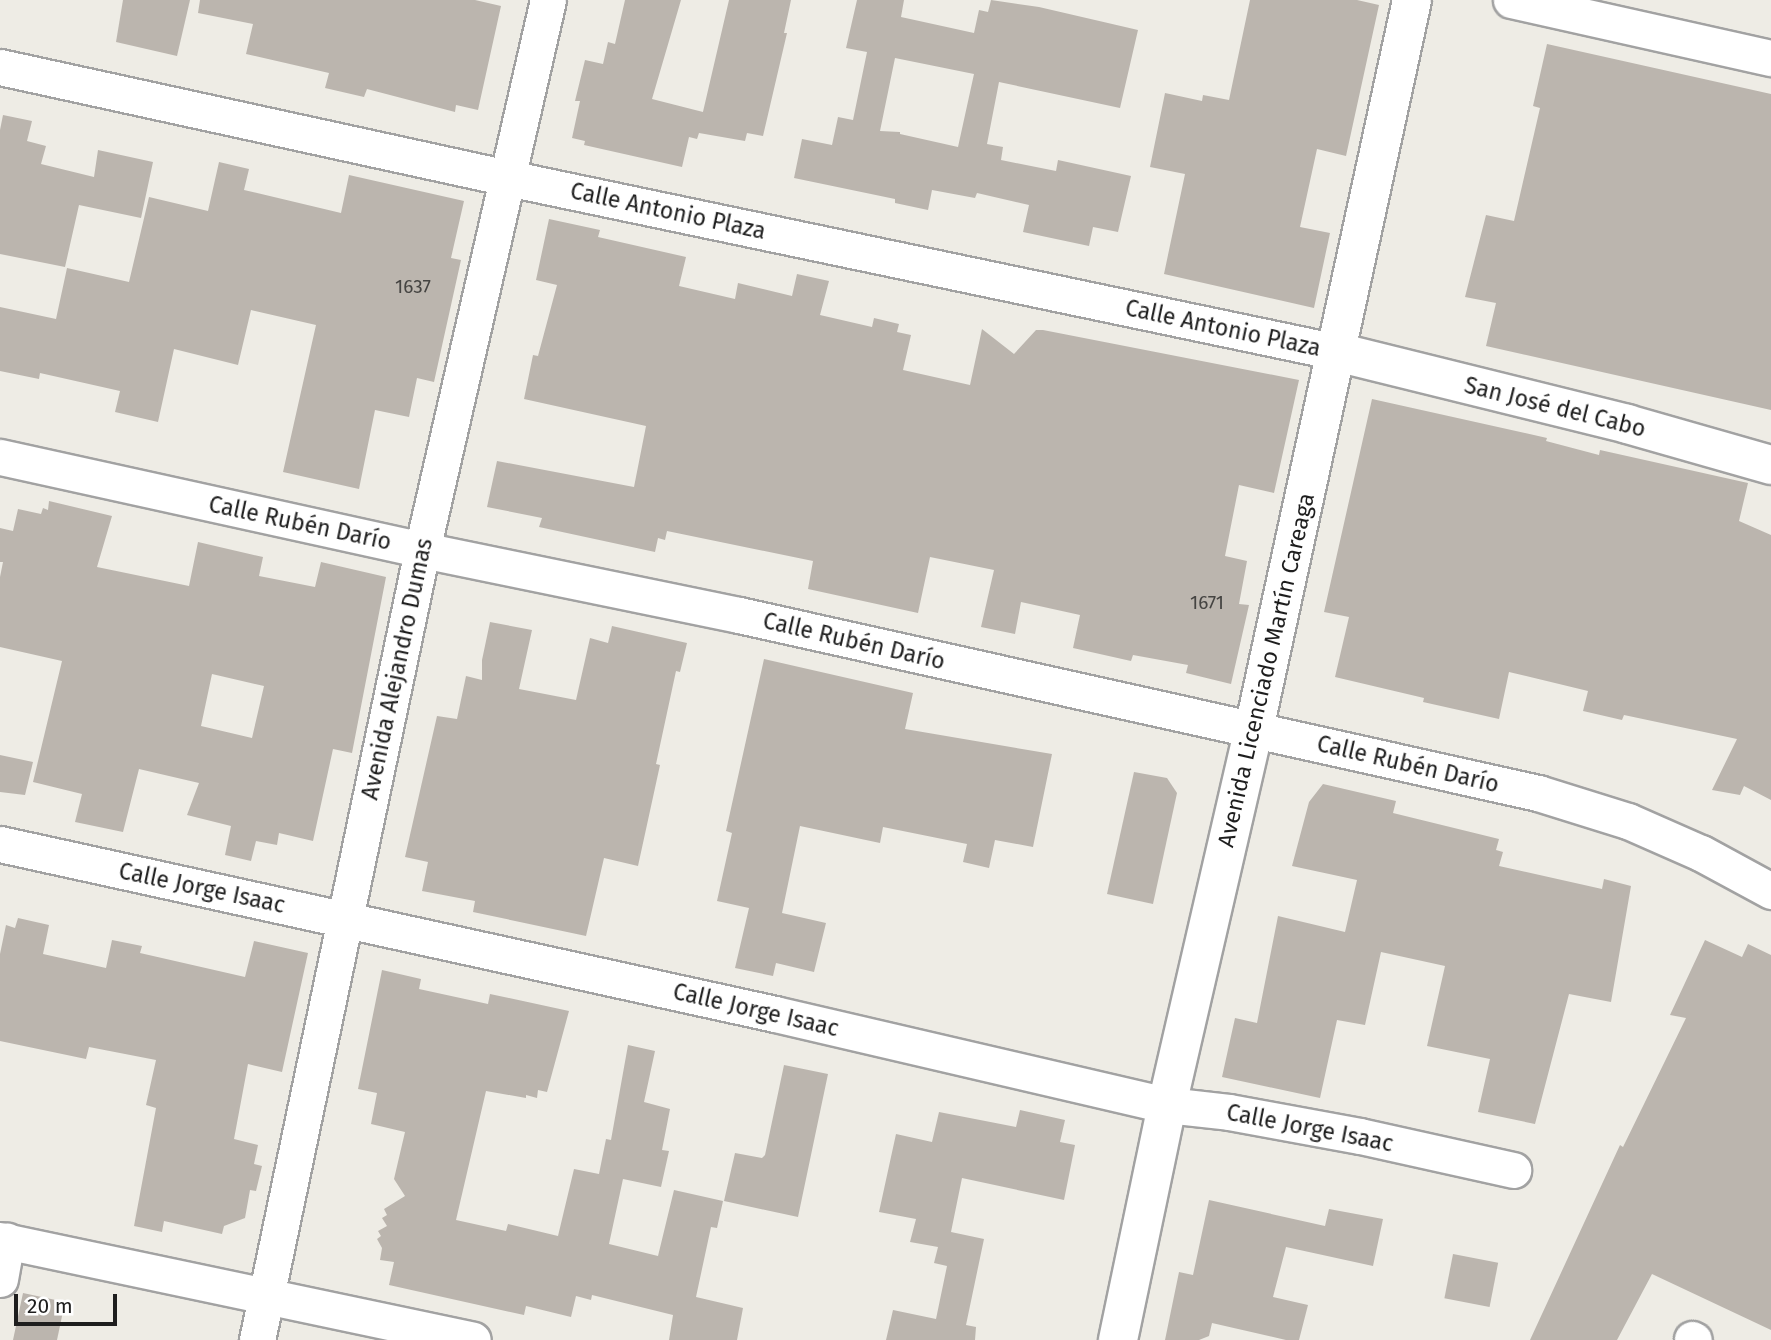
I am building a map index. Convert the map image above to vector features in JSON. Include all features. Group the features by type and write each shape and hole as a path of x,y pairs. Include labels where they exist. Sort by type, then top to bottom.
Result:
{"street":[{"name":"Avenida Alejandro Dumas","path":"257,1340 422,550 548,0"},
{"name":"Avenida Licenciado Martín Careaga","path":"1118,1340 1167,1105 1254,729 1412,0"},
{"path":"1511,0 1771,58"},
{"name":"Calle Antonio Plaza","path":"0,67 508,178 1337,352"},
{"name":"San José del Cabo","path":"1337,352 1627,424 1771,465"},
{"name":"Calle Rubén Darío","path":"0,457 422,550 739,615 1538,793 1628,821 1701,853 1771,891"},
{"name":"Calle Jorge Isaac","path":"0,844 344,918 1167,1105 1229,1112 1321,1129 1513,1170"},
{"path":"0,1279 3,1240 473,1340"}],"building":[{"path":"123,0 190,0 177,56 116,42"},
{"path":"200,0 475,0 501,6 478,110 456,105 455,112 367,89 364,97 325,88 329,73 246,54 253,24 198,13"},
{"path":"625,0 681,0 652,99 703,112 729,0 791,0 784,33 787,33 763,136 747,133 745,141 699,133 697,139 689,137 682,167 584,145 585,141 572,138 580,101 575,101 585,60 603,64 608,42 615,44"},
{"path":"857,0 904,0 901,17 974,33 979,10 988,12 991,0 1039,7 1138,30 1120,108 999,82 987,144 1003,147 1001,160 1056,171 1058,160 1131,176 1118,232 1093,227 1089,246 1023,232 1029,205 977,193 975,198 932,190 928,210 895,203 895,199 794,178 802,139 832,145 838,117 853,120 867,52 846,48","holes":["895,58 974,74 958,147 900,132 880,131"]},
{"path":"1250,0 1357,0 1379,5 1346,156 1317,149 1300,227 1330,233 1314,308 1164,274 1185,174 1150,167 1165,93 1202,101 1203,95 1229,100"},
{"path":"1547,44 1771,94 1771,410 1486,346 1496,303 1465,297 1486,215 1514,221 1540,108 1533,106"},
{"path":"3,115 32,121 27,141 46,146 41,164 94,177 98,150 153,162 141,218 79,205 65,267 0,254 0,130"},
{"path":"219,162 249,169 244,190 341,213 349,175 464,201 451,258 461,260 434,382 417,378 409,417 375,410 359,489 283,472 316,325 251,310 238,365 174,349 158,422 115,412 120,391 40,373 39,379 0,371 0,307 56,319 67,268 129,282 149,197 208,211"},
{"path":"549,219 600,230 598,237 686,257 679,286 735,299 738,283 792,296 797,274 829,281 820,315 872,327 874,318 899,324 897,332 911,335 903,370 970,385 982,329 1014,354 1036,330 1043,330 1299,380 1274,493 1239,485 1225,556 1247,561 1239,604 1249,605 1231,684 1186,673 1188,665 1133,655 1131,661 1073,648 1080,615 1021,602 1015,634 981,627 994,570 930,557 918,613 808,589 813,561 667,531 665,540 658,538 655,552 539,527 542,518 487,507 497,461 634,487 646,426 524,399 533,355 538,356 557,285 536,280"},
{"path":"1372,399 1547,438 1546,441 1599,455 1600,450 1748,483 1739,521 1771,535 1771,800 1744,786 1740,795 1712,790 1737,739 1624,715 1622,720 1583,711 1588,691 1509,672 1499,719 1423,702 1424,698 1335,677 1349,617 1324,612"},
{"path":"49,501 112,516 97,567 189,586 198,542 263,557 259,576 315,587 321,562 386,577 352,753 333,749 313,841 279,833 277,845 256,841 251,861 225,855 231,826 187,815 199,783 139,769 123,832 75,822 82,794 33,782 62,661 0,647 0,577 3,562 0,562 0,528 13,531 18,509 41,514 43,508 48,510","holes":["212,674 264,686 252,738 201,726"]},
{"path":"490,622 532,630 519,689 576,700 590,638 608,643 612,626 687,643 680,672 676,671 656,764 660,765 638,866 604,858 586,936 473,912 475,901 422,891 428,862 405,857 437,716 457,719 466,676 482,680 482,660"},
{"path":"764,659 913,693 905,729 1052,754 1033,847 995,840 989,868 963,862 967,844 883,827 880,843 800,826 782,913 826,923 814,972 776,963 773,976 735,968 749,908 717,901 732,833 726,831"},
{"path":"0,755 33,762 25,795 0,792"},
{"path":"1134,772 1167,778 1177,793 1153,904 1107,894"},
{"path":"1323,784 1396,801 1393,813 1499,839 1496,850 1503,852 1499,866 1602,889 1604,879 1631,886 1611,1002 1569,994 1535,1124 1478,1112 1490,1059 1427,1046 1445,966 1381,952 1365,1025 1337,1020 1320,1098 1222,1077 1235,1018 1257,1023 1278,916 1345,932 1357,880 1292,866 1309,802"},
{"path":"18,918 49,925 43,954 106,968 112,940 142,946 140,953 245,977 254,941 308,953 282,1072 248,1064 234,1139 258,1145 254,1164 262,1166 256,1191 250,1190 245,1218 224,1226 222,1234 164,1221 162,1232 134,1226 156,1108 146,1105 156,1060 89,1047 86,1059 0,1041 0,954 6,925 15,928"},
{"path":"1705,940 1742,957 1748,944 1771,955 1771,1330 1652,1274 1617,1340 1530,1340 1620,1145 1623,1147 1686,1018 1670,1015"},
{"path":"382,970 421,979 419,989 488,1004 490,994 569,1011 547,1092 538,1090 537,1098 526,1095 526,1098 486,1091 456,1220 506,1231 508,1224 558,1236 574,1169 599,1174 606,1139 611,1140 628,1045 655,1051 644,1102 670,1109 662,1150 669,1151 661,1187 623,1179 609,1244 658,1256 674,1190 723,1201 717,1228 711,1227 696,1297 743,1308 737,1340 669,1340 673,1315 592,1295 591,1300 576,1296 571,1317 526,1306 524,1315 389,1285 394,1262 380,1260 382,1248 377,1239 381,1236 378,1231 387,1226 382,1218 387,1215 384,1209 405,1196 394,1179 405,1132 371,1124 377,1093 358,1089"},
{"path":"784,1065 828,1074 798,1217 724,1201 735,1153 762,1158 765,1155"},
{"path":"1020,1110 1065,1120 1060,1142 1075,1145 1064,1200 962,1178 951,1232 984,1239 966,1325 976,1327 975,1340 886,1340 893,1310 936,1319 947,1266 934,1263 938,1247 910,1242 916,1219 879,1212 896,1134 932,1142 939,1112 1016,1127"},
{"path":"1209,1200 1325,1226 1329,1209 1383,1219 1373,1266 1286,1247 1273,1297 1308,1305 1299,1340 1286,1340 1212,1323 1209,1336 1199,1340 1165,1340 1179,1272 1193,1275"},
{"path":"1453,1254 1498,1263 1490,1307 1444,1298"},
{"path":"23,1293 65,1302 57,1340 13,1340"}]}
